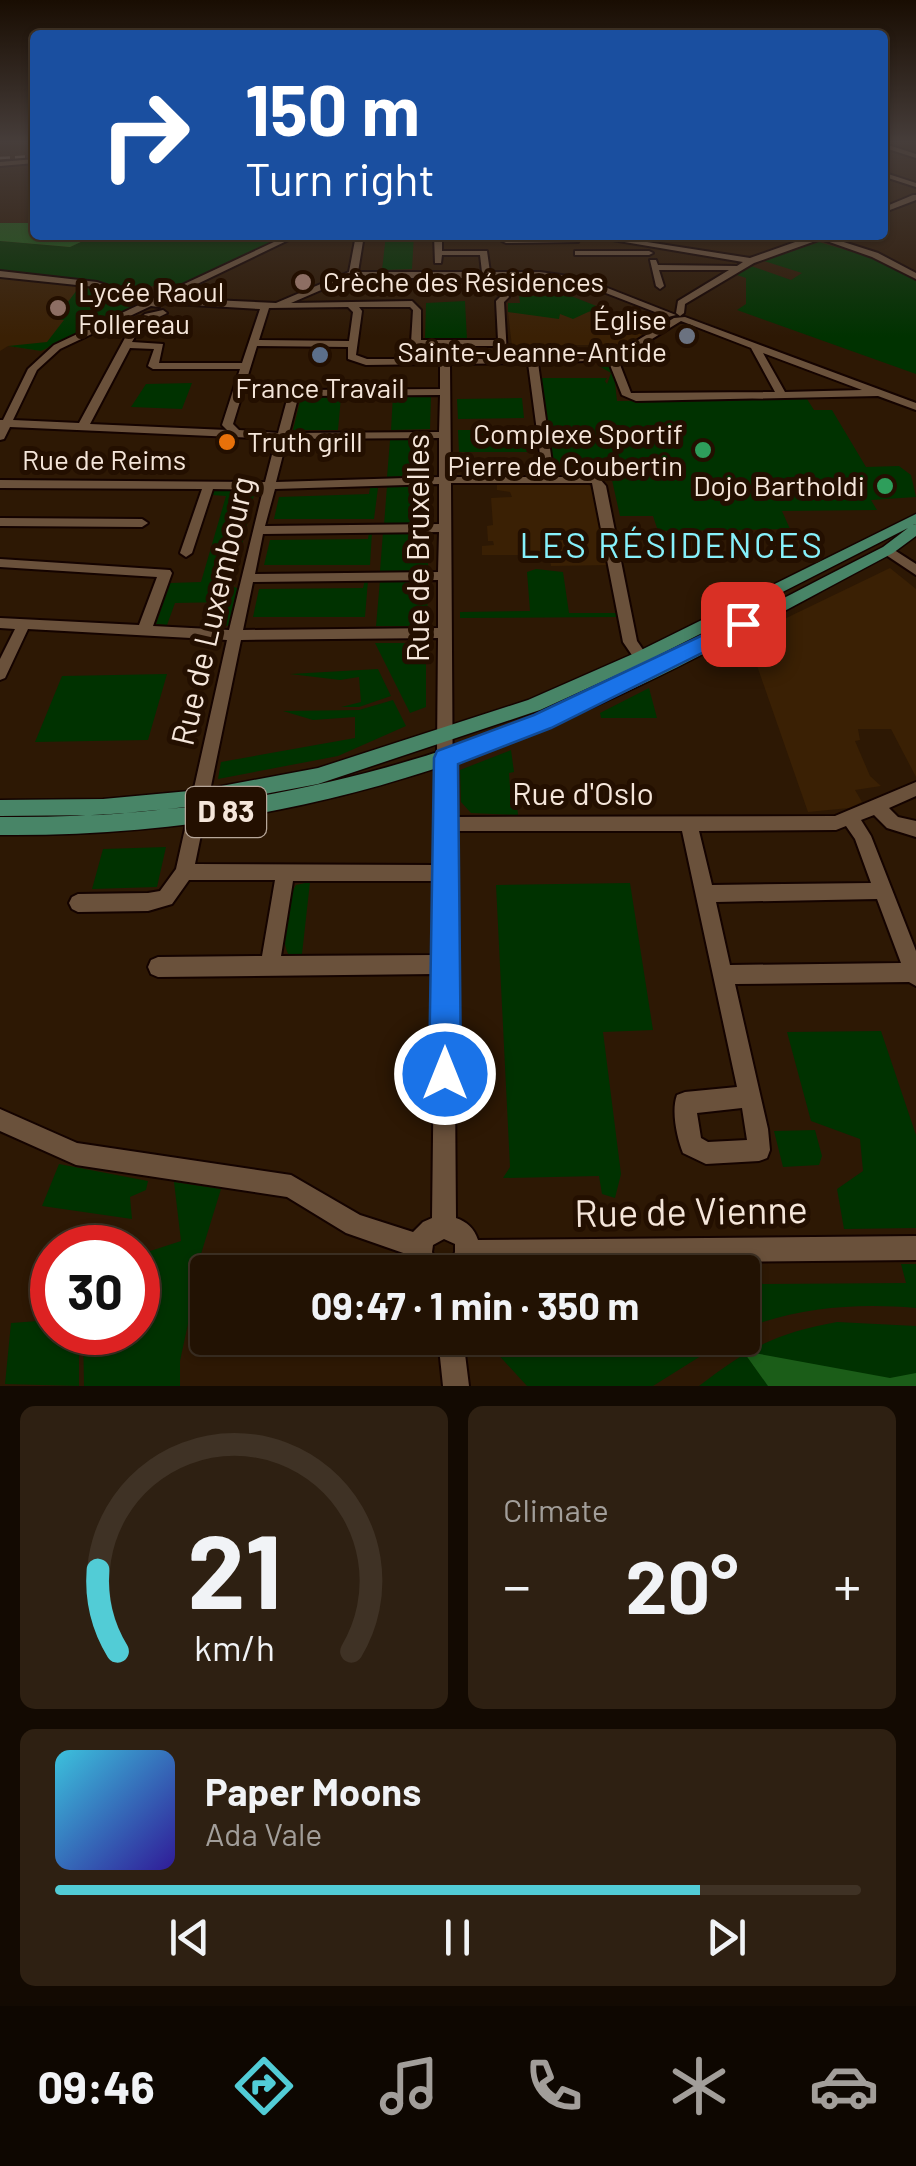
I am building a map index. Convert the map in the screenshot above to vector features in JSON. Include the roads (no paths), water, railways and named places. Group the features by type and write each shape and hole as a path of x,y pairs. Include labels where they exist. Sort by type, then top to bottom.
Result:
{"main road":[{"name":"D 83","path":"0,808 198,808 318,776 534,705 641,658 916,518"},
{"name":"D 83","path":"0,826 100,826 198,808 319,794 446,758 543,722 888,550 916,530"}],"street":[{"path":"0,437 3,423 33,369 46,355 285,240"},
{"path":"353,275 359,240"},
{"path":"438,240 438,275"},
{"path":"506,242 558,240"},
{"path":"574,240 581,268"},
{"path":"619,240 649,248 751,261"},
{"path":"354,307 351,357 355,360 533,362 612,357 678,317 681,304 751,261 809,240"},
{"path":"831,240 916,276"},
{"path":"279,305 353,275 552,276 649,248"},
{"path":"649,248 660,286"},
{"path":"438,253 484,253 486,275"},
{"path":"894,264 916,259"},
{"path":"508,263 510,275"},
{"path":"581,268 678,317 916,407"},
{"path":"656,268 738,269"},
{"path":"0,274 87,283 179,306 354,307 405,303 416,307 414,362"},
{"path":"176,292 174,300 179,306"},
{"path":"300,295 301,300 311,305"},
{"path":"504,362 500,301 505,297"},
{"path":"82,428 137,324 148,316 174,313 179,306"},
{"path":"229,432 266,306"},
{"path":"416,343 503,342"},
{"path":"253,343 353,344"},
{"path":"126,345 160,346 153,366 246,366"},
{"path":"755,346 782,395"},
{"path":"612,357 630,397 880,394"},
{"name":"Rue de Bruxelles","path":"444,1224 445,362"},
{"path":"533,362 549,480"},
{"name":"Rue de Luxembourg","path":"184,872 258,530 296,393 445,392"},
{"path":"3,423 282,436 445,435"},
{"name":"Rue de Reims","path":"0,484 598,482 630,642 641,658"},
{"path":"186,553 208,485"},
{"path":"0,522 142,523"},
{"path":"258,530 445,528"},
{"path":"888,550 916,571"},
{"path":"0,563 165,573 144,630"},
{"path":"250,578 446,576"},
{"path":"0,623 237,634 446,633"},
{"path":"0,674 24,624"},
{"path":"724,976 915,974 862,836 851,819 916,790"},
{"path":"877,807 893,824 916,829"},
{"name":"Rue d'Oslo","path":"446,824 851,819"},
{"path":"688,822 724,976 749,1097 759,1150 706,1154 691,1145 685,1103 749,1097"},
{"path":"78,903 166,898 184,872 445,873"},
{"path":"270,966 285,872"},
{"path":"704,894 883,890"},
{"path":"158,967 445,964"},
{"path":"0,1120 76,1154 291,1186 354,1225 421,1247"},
{"path":"423,1255 421,1247 429,1230 444,1224 460,1232 462,1255"},
{"name":"Rue de Vienne","path":"690,1255 916,1248"},
{"path":"452,1355 456,1386"}],"place":[{"name":"Crèche des Résidences","path":"303,282"},
{"name":"Lycée Raoul Follereau","path":"58,308"},
{"name":"Église Sainte-Jeanne-Antide","path":"687,336"},
{"name":"France Travail","path":"320,355"},
{"name":"Truth grill","path":"227,442"},
{"name":"Complexe Sportif Pierre de Coubertin","path":"703,450"},
{"name":"Dojo Bartholdi","path":"885,486"}],"district":[{"name":"LES RÉSIDENCES","path":"672,546"}]}
